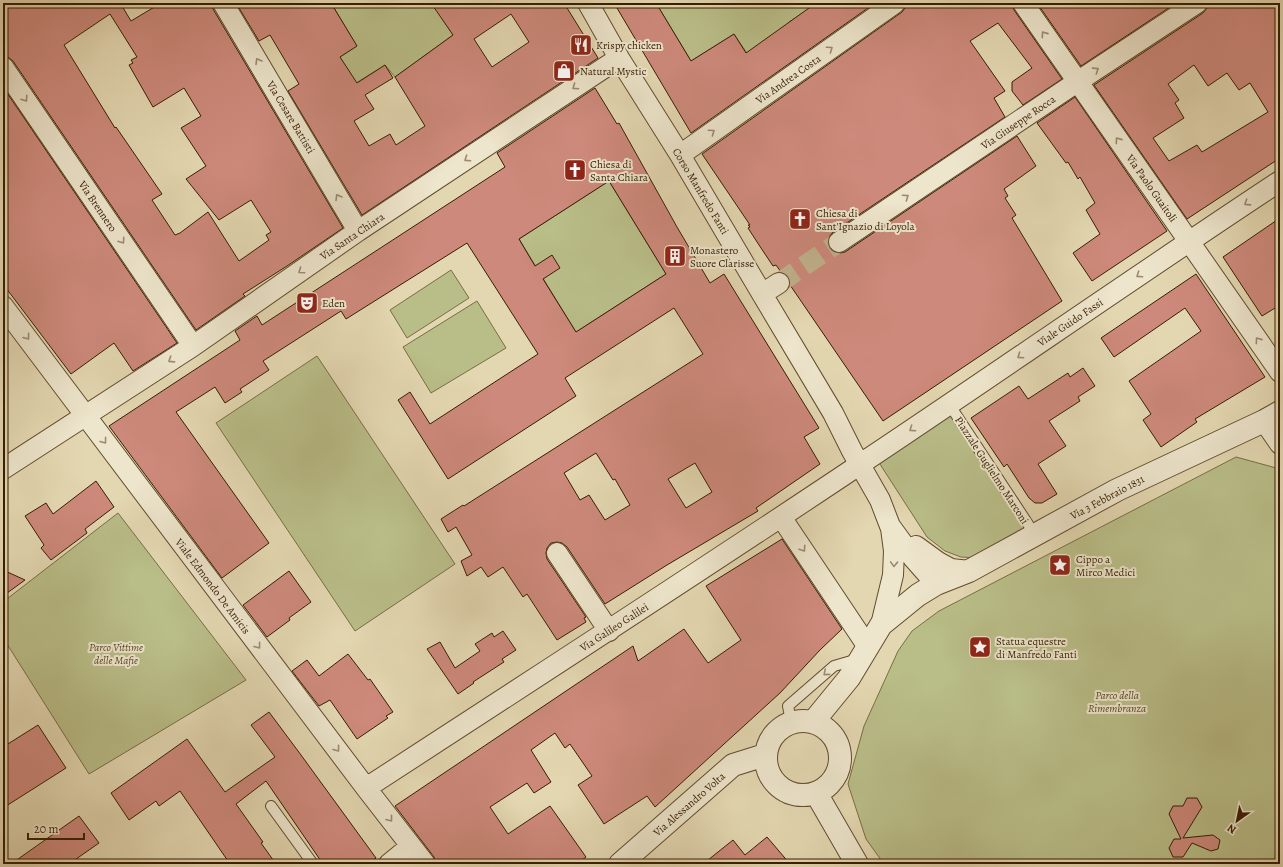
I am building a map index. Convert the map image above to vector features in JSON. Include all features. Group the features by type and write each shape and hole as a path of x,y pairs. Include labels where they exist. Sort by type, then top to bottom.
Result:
{"street":[{"name":"Via Cesare Battisti","path":"223,3 358,231"},
{"name":"Corso Manfredo Fanti","path":"588,3 619,58 680,155 833,413 852,451 880,500"},
{"name":"Via Andrea Costa","path":"680,155 895,3"},
{"name":"Via Paolo Guaitoli","path":"1023,3 1280,372"},
{"name":"Via Giuseppe Rocca","path":"839,242 1197,3"},
{"name":"Via Santa Chiara","path":"3,469 193,346 358,231 619,58"},
{"name":"Via Brennero","path":"3,67 193,346"},
{"name":"Viale Guido Fassi","path":"860,464 1189,241 1280,182"},
{"path":"762,294 778,283"},
{"name":"Viale Edmondo De Amicis","path":"3,306 366,788 425,864"},
{"path":"1272,417 1280,444"},
{"name":"Via 3 Febbraio 1831","path":"881,625 918,595 936,584 969,571 1117,490 1272,417"},
{"name":"Via Galileo Galilei","path":"366,788 609,631 860,464"},
{"path":"813,722 849,678 881,625 893,575 894,551 890,526 880,500"},
{"path":"880,500 916,546 936,584"},
{"path":"781,517 865,652"},
{"path":"890,526 914,559 936,584"},
{"path":"916,546 938,562 951,569 969,571"},
{"path":"557,552 609,631"},
{"path":"832,734 813,722 791,722 773,735 765,755 771,779 791,794 816,793 834,779 840,756 832,734 849,678"},
{"name":"Via Alessandro Volta","path":"620,864 733,765 765,755"},
{"path":"816,793 857,864"},
{"path":"389,864 411,846"}],"lane":[{"name":"Piazzale Guglielmo Marconi","path":"949,404 1028,524 1034,536"},
{"path":"791,722 788,706 834,666 865,652"},
{"path":"271,806 313,864"}],"green space":[{"path":"331,3 432,3 453,35 395,77 385,65 356,83 340,57 357,46"},
{"path":"656,3 819,3 789,22 780,48 753,62 734,34 691,61"},
{"path":"609,181 666,274 576,332 519,239"},
{"path":"451,270 469,298 407,338 390,310"},
{"path":"477,301 506,348 431,393 403,347"},
{"path":"317,356 455,564 355,631 216,423"},
{"path":"950,409 1027,530 978,558 961,557 945,551 927,537 876,458"},
{"name":"Parco della Rimembranza","path":"1236,457 1280,469 1280,864 884,864 866,839 848,784 864,726 898,651 912,631 939,611"},
{"name":"Parco Vittime delle Mafie","path":"118,513 246,680 89,774 7,644 3,641 3,602"}],"building":[{"path":"3,3 125,3 122,6 131,21 161,3 212,3 213,9 343,228 243,294 245,296 196,330 13,61 8,57 3,56","holes":["110,14 137,57 131,60 133,63 129,65 153,107 184,88 201,116 181,128 206,166 186,179 219,220 251,200 271,232 266,235 269,240 239,261 208,212 180,233 175,235 152,200 162,194 116,127 115,128 64,45"]},
{"path":"236,3 331,3 357,46 340,57 357,83 385,65 393,78 365,95 374,109 354,121 369,146 390,134 396,145 425,126 395,77 453,35 431,3 564,3 598,58 362,215 288,91 299,84 270,35 259,41","holes":["511,14 529,42 492,67 474,39"]},
{"path":"614,3 656,3 691,61 734,34 746,53 816,3 875,3 691,133"},
{"path":"906,3 1012,3 1014,10 1062,79 1023,105 1012,91 1012,82 1032,68 998,23 970,41 1005,91 994,98 1005,117 833,232 829,237 829,248 834,252 845,252 1017,136 1036,166 1004,189 1008,196 1005,198 1016,215 1012,218 1062,301 883,421 790,285 788,276 781,272 776,265 773,266 748,228 750,227 748,225 750,225 702,154 902,12"},
{"path":"1037,3 1176,3 1081,66"},
{"path":"1208,3 1280,3 1280,158 1187,219 1094,85 1203,13 1207,8","holes":["1194,65 1208,86 1227,73 1239,90 1250,83 1268,112 1202,152 1197,145 1169,161 1153,138 1184,118 1175,103 1179,100 1168,84"]},
{"path":"3,87 177,343 133,371 114,343 71,374 3,284"},
{"path":"595,88 617,124 619,123 710,283 724,274 819,428 804,437 820,464 756,508 758,511 605,604 567,547 562,543 551,543 547,548 547,559 586,617 584,618 586,622 557,640 527,594 523,597 503,567 488,577 481,567 467,576 461,561 472,555 456,527 448,532 441,519 463,505 464,506 703,354 674,308 565,378 576,396 448,479 398,400 410,392 430,424 538,354 467,243 346,319 341,311 263,361 269,370 240,389 242,392 225,403 215,387 176,412 269,543 222,578 109,426 240,340 235,331 257,316 262,325 505,167 497,153","holes":["609,181 666,274 576,332 543,279 560,268 552,255 535,266 519,239","596,453 613,480 615,479 630,505 605,520 589,495 580,500 564,473","695,463 712,492 686,508 668,479"]},
{"path":"1075,97 1167,231 1092,281 1073,253 1100,234 1086,210 1095,203 1080,177 1078,179 1068,162 1066,163 1037,123"},
{"path":"1280,218 1280,305 1262,316 1223,257"},
{"path":"1196,274 1265,377 1195,419 1197,422 1161,447 1143,420 1151,414 1129,381 1201,331 1185,308 1114,357 1101,338"},
{"path":"1083,368 1095,386 1078,397 1080,401 1049,421 1066,446 1038,464 1057,494 1042,503 1035,503 1029,498 1007,464 1004,467 971,418 1019,386 1028,399 1068,373 1070,377"},
{"path":"96,481 114,507 85,529 87,533 51,560 41,548 44,545 25,516 46,503 53,514"},
{"path":"782,539 842,629 780,693 655,807 647,796 604,824 578,785 592,776 570,744 565,748 555,733 531,750 551,782 534,793 527,783 490,807 508,834 550,806 586,857 577,864 436,864 434,857 395,806 633,646 638,661 684,629 708,663 741,640 706,586"},
{"path":"3,570 25,580 3,596"},
{"path":"289,571 311,602 267,637 243,605"},
{"path":"503,631 516,650 502,659 504,662 473,682 474,683 458,694 427,649 440,642 455,668 480,651 475,644 492,633 494,637"},
{"path":"348,654 368,680 370,679 393,712 386,716 388,718 357,739 330,700 319,706 292,671 307,660 319,676"},
{"path":"269,712 376,858 367,864 323,864 266,781 236,804 263,842 261,843 276,864 230,864 180,791 159,806 156,801 129,820 111,793 187,739 225,792 275,757 251,725"},
{"path":"38,725 66,768 3,808 3,747"},
{"path":"1187,798 1197,798 1202,807 1183,838 1213,835 1220,840 1218,849 1211,851 1192,843 1183,857 1173,857 1169,848 1174,839 1181,839 1169,814 1173,806 1183,806"},
{"path":"79,816 99,843 69,864 11,864"},
{"path":"767,837 790,864 703,864 733,840 745,855"}],"tunnel":[{"path":"779,283 839,242"}],"place":[{"name":"Krispy chicken","path":"581,45"},
{"name":"Natural Mystic","path":"564,71"},
{"name":"Chiesa di Santa Chiara","path":"575,170"},
{"name":"Chiesa di Sant'Ignazio di Loyola","path":"800,219"},
{"name":"Monastero Suore Clarisse","path":"675,256"},
{"name":"Eden","path":"307,303"},
{"name":"Cippo a Mirco Medici","path":"1060,565"},
{"name":"Statua equestre di Manfredo Fanti","path":"980,647"}]}
